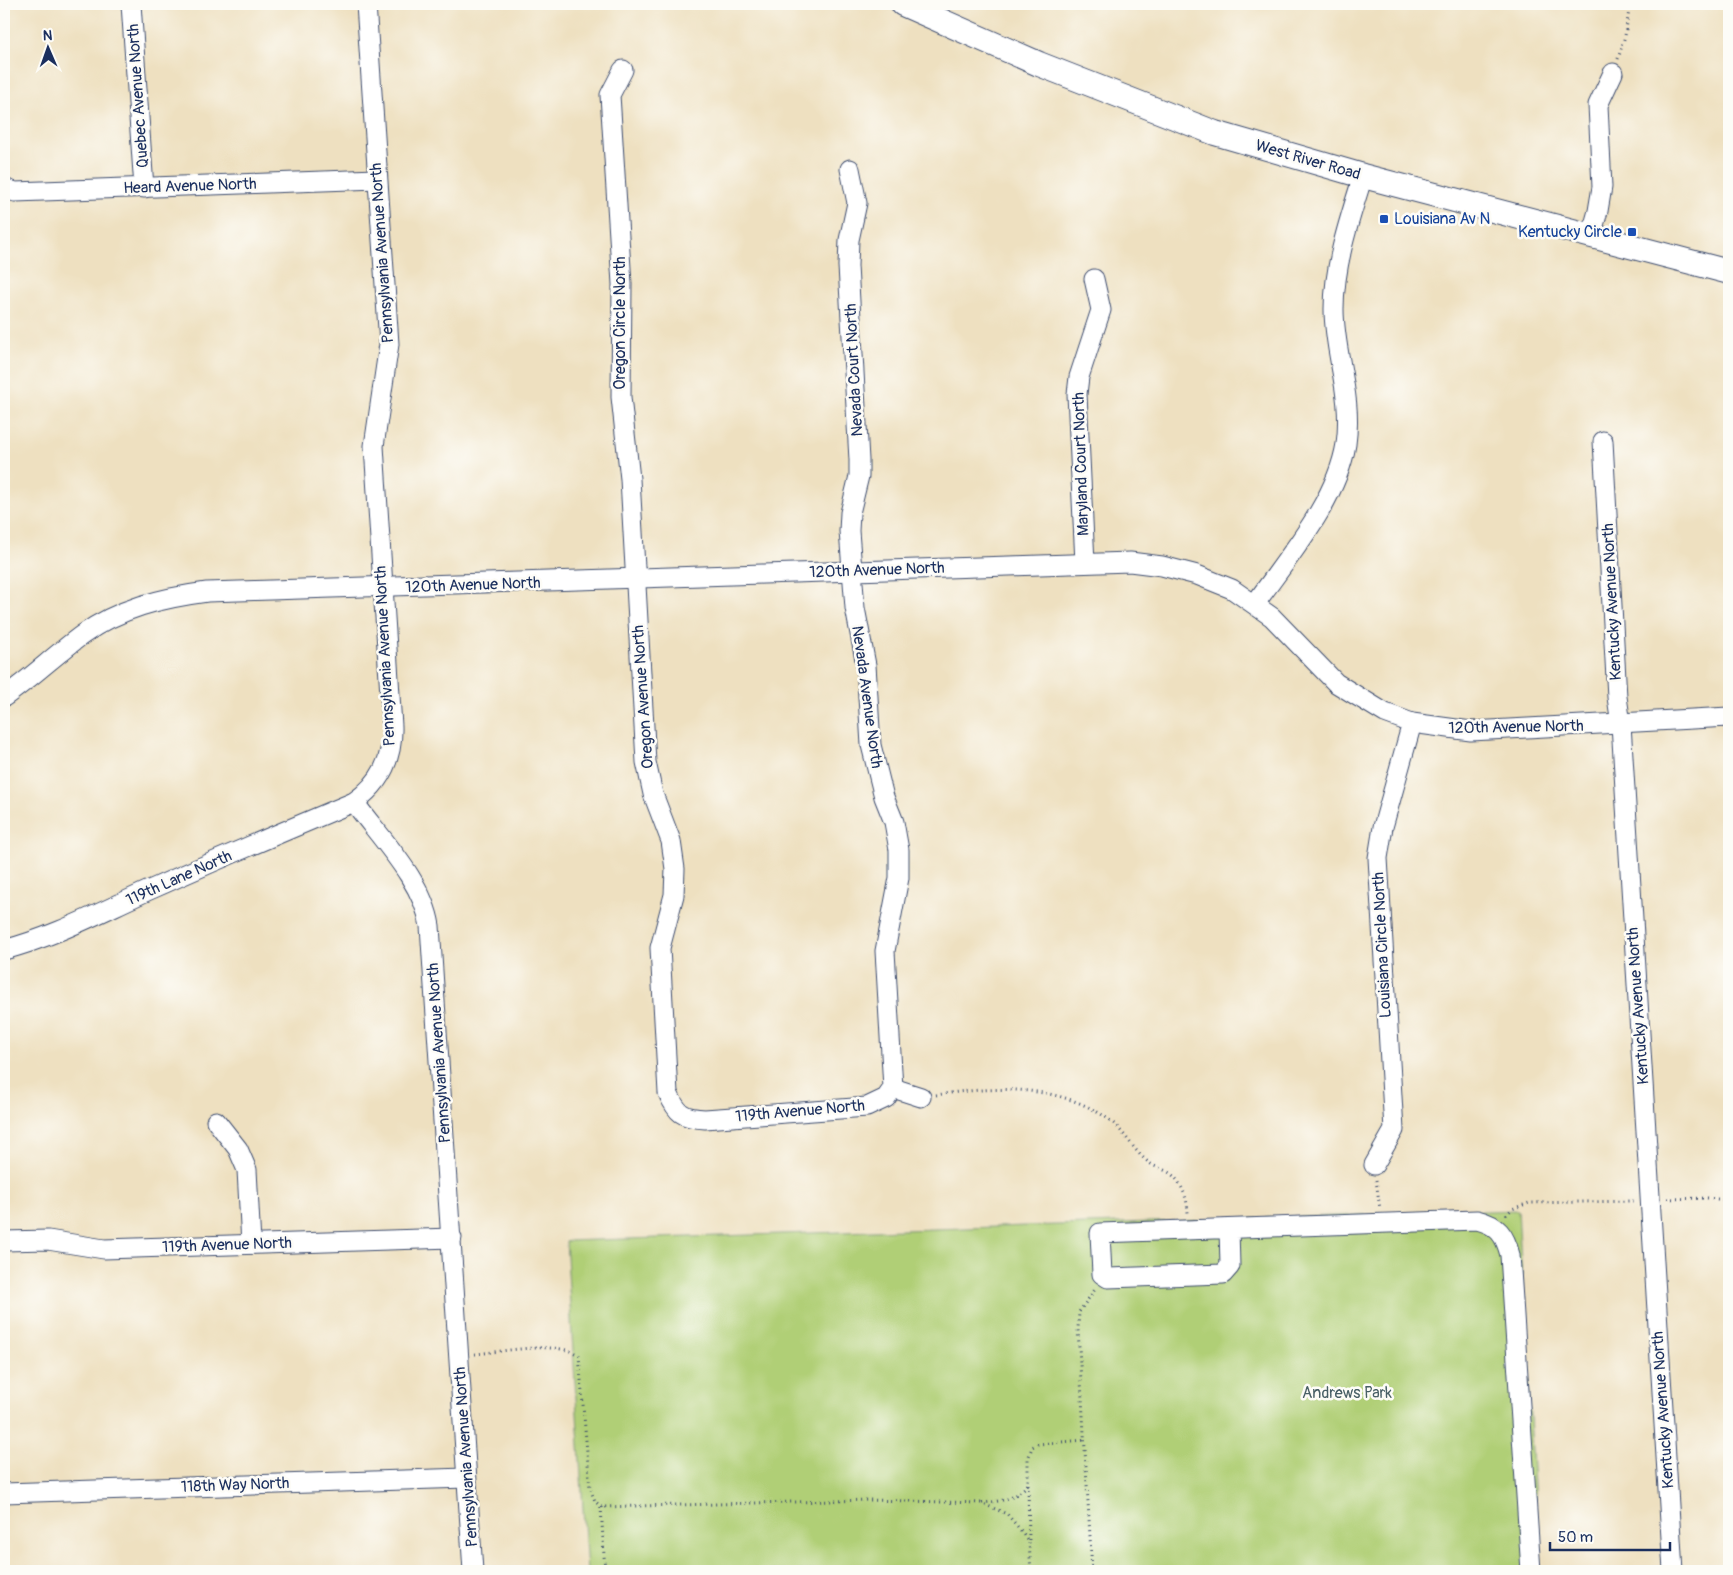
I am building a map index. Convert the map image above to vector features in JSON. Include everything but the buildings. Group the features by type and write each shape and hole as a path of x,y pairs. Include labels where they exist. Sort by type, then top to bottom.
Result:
{"main road":[{"name":"West River Road","path":"903,4 964,33 1151,109 1230,138 1363,176 1729,272"}],"street":[{"name":"Quebec Avenue North","path":"131,4 144,188"},
{"name":"Pennsylvania Avenue North","path":"366,4 389,344 374,446 392,742 385,769 376,783 354,802 417,886 428,911 452,1238 473,1571"},
{"name":"Oregon Circle North","path":"623,70 610,95 622,284 621,397 630,479 635,579"},
{"path":"1591,236 1602,187 1598,105 1613,73"},
{"name":"Nevada Court North","path":"850,168 857,203 849,240 848,266 860,460 859,476 850,513 849,531 852,571"},
{"path":"1255,604 1329,494 1346,445 1348,416 1346,388 1334,309 1343,244 1363,176"},
{"name":"Heard Avenue North","path":"4,188 15,192 378,179"},
{"name":"Maryland Court North","path":"1085,563 1077,394 1079,377 1101,310 1094,279"},
{"name":"Kentucky Avenue North","path":"1604,441 1617,697 1621,724 1673,1571"},
{"name":"120th Avenue North","path":"4,697 31,678 82,635 110,618 141,605 172,597 207,592 383,588 1130,562 1162,566 1197,575 1232,589 1255,604 1286,630 1336,683 1385,713 1412,723 1471,731 1729,717"},
{"name":"Nevada Avenue North","path":"852,571 855,608 866,665 871,746 884,797 894,822 899,850 899,878 885,951 893,1088"},
{"name":"Oregon Avenue North","path":"635,579 646,762 654,794 671,842 675,869 674,895 660,948 668,1093 675,1108"},
{"name":"Louisiana Circle North","path":"1374,1165 1394,1130 1378,858 1383,827 1412,723"},
{"name":"119th Lane North","path":"4,950 38,941 80,924 152,888 354,802"},
{"path":"893,1088 921,1097"},
{"name":"119th Avenue North","path":"675,1108 683,1115 705,1119 867,1107 886,1098 893,1088"},
{"path":"216,1121 238,1150 247,1170 251,1244"},
{"path":"1229,1229 1230,1266 1223,1274 1108,1278 1102,1274 1100,1232 1477,1220 1489,1223 1497,1228 1507,1241 1510,1255 1531,1571"},
{"name":"119th Avenue North","path":"4,1241 48,1240 104,1249 452,1238"},
{"name":"118th Way North","path":"4,1493 466,1478"}],"path":[{"path":"1613,73 1625,36 1630,4"},
{"path":"921,1097 951,1093 1036,1091 1068,1098 1095,1111 1125,1134 1146,1160 1169,1173 1179,1182 1188,1210 1188,1230"},
{"path":"1374,1165 1381,1224"},
{"path":"1661,1199 1707,1198 1729,1200"},
{"path":"1497,1228 1512,1208 1529,1203 1635,1201"},
{"path":"1092,1571 1079,1312 1104,1276"},
{"path":"459,1355 556,1348 574,1352 579,1356 590,1488 595,1501 601,1507 605,1571"},
{"path":"1031,1571 1028,1459 1032,1448 1038,1444 1085,1440"},
{"path":"601,1507 870,1500 981,1504 1013,1498 1028,1484"},
{"path":"981,1504 1007,1514 1029,1543"}],"green space":[{"name":"Andrews Park","path":"1518,1210 1539,1571 587,1571 566,1241"}],"place":[{"name":"Louisiana Av N","path":"1384,219"},
{"name":"Kentucky Circle","path":"1632,232"}]}
